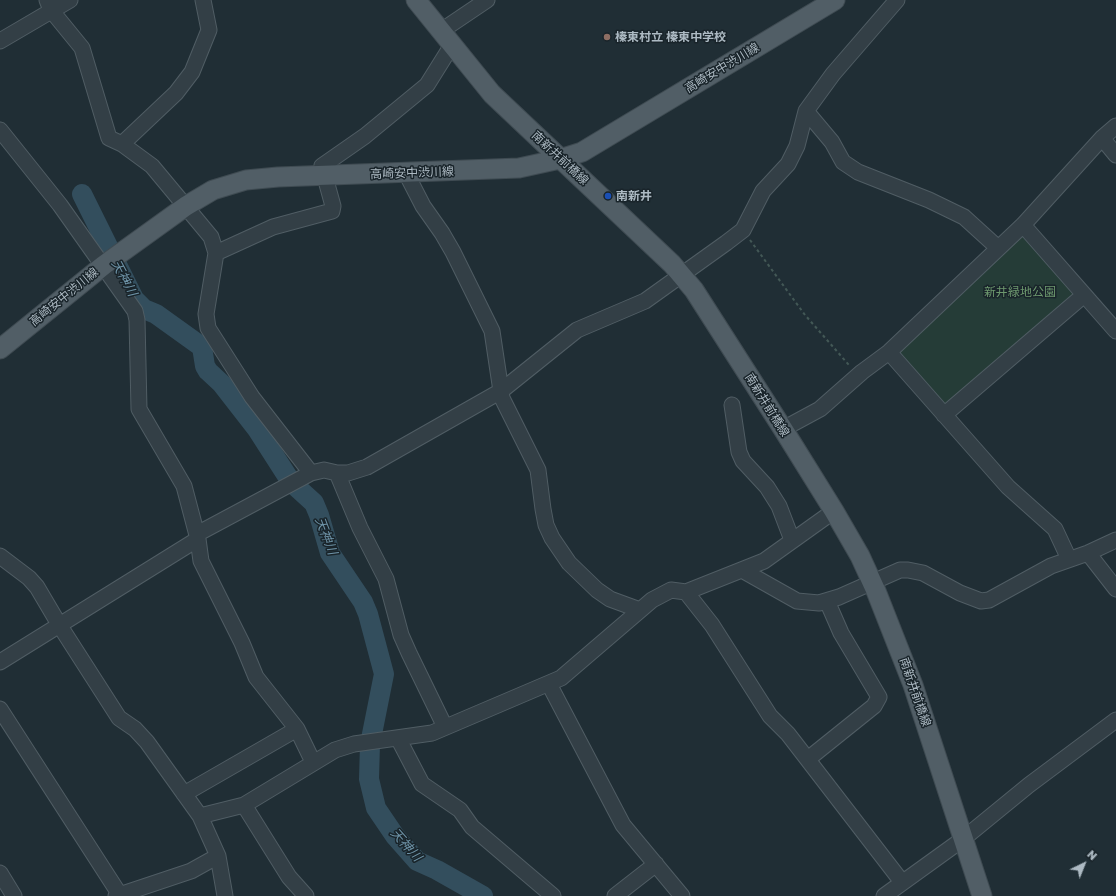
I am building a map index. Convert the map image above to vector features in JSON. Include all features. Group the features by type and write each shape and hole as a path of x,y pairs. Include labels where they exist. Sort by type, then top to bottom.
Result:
{"main road":[{"name":"南新井前橋線","path":"416,0 492,94 662,253 694,290 783,429 834,511 873,583 913,685 982,896"},
{"name":"高崎安中渋川線","path":"0,349 110,260 186,206 213,190 246,180 278,177 519,168 560,159 582,152 835,0"}],"street":[{"path":"0,41 19,31 49,5 70,0"},
{"path":"216,253 273,226 332,211 333,206 322,166 365,136 427,85 446,38 487,0"},
{"path":"0,662 60,626 198,536 311,473 324,470 337,473 348,473 367,467 501,390 577,330 645,301 682,276 743,230 763,191 788,164 797,146 806,111 858,43 897,0"},
{"path":"122,144 176,93 192,72 209,30 205,1"},
{"path":"49,5 82,48 109,138 122,144 152,166 211,237 216,253 206,314 208,328 252,398 311,473"},
{"path":"806,111 832,142 843,162 858,172 929,200 964,217 997,247"},
{"path":"783,429 820,409 858,375 889,352 997,247 1023,225 1102,138 1116,126"},
{"path":"0,130 60,205 110,260 135,311 137,320 138,409 184,486 198,536 201,561 205,572 242,643 256,677 296,729 314,762"},
{"path":"1102,138 1116,155"},
{"path":"406,173 424,206 450,246 486,316 492,332 495,347 502,398 538,470 546,525 552,538 569,563 597,590 610,599 640,610"},
{"path":"1023,225 1116,332"},
{"path":"944,415 1084,295"},
{"path":"889,352 1008,487 1055,529 1069,559"},
{"path":"732,405 739,452 743,461 767,487 779,506 792,540"},
{"path":"337,473 360,528 386,579 401,635 445,727"},
{"path":"200,816 244,805 335,750 354,744 422,735 549,684 561,678 652,600 671,590 686,592 764,561 834,511"},
{"path":"742,570 797,601 819,603 828,601 873,583 900,570 908,570 923,574 971,598 981,601 989,600 1034,574 1069,559 1088,553 1116,540"},
{"path":"1088,553 1116,589"},
{"path":"0,556 29,578 37,587 119,718 135,729 147,742 200,816 218,856 225,896"},
{"path":"686,592 712,625 770,716 788,734 808,759 902,882"},
{"path":"808,759 874,706 879,697 841,633 828,601"},
{"path":"549,684 623,825 682,896"},
{"path":"0,709 118,895 191,871 218,856"},
{"path":"884,896 963,839 1029,785 1116,720"},
{"path":"184,794 296,729"},
{"path":"398,738 422,784 460,810 472,827 553,896"},
{"path":"244,805 288,877 306,896"},
{"path":"615,896 656,864"},
{"path":"0,873 14,896"}],"path":[{"path":"743,230 805,315 858,375"}],"green space":[{"name":"新井緑地公園","path":"1023,233 1077,292 946,410 896,355"}],"waterway":[{"name":"天神川","path":"82,194 134,299 144,309 156,314 202,347 205,366 208,371 222,384 257,429 291,482 314,503 330,553 363,602 368,614 384,674 370,744 369,779 376,808 395,836 417,861 437,870 483,896"}],"place":[{"name":"榛東村立 榛東中学校","path":"607,37"},
{"name":"南新井","path":"608,196"}]}
